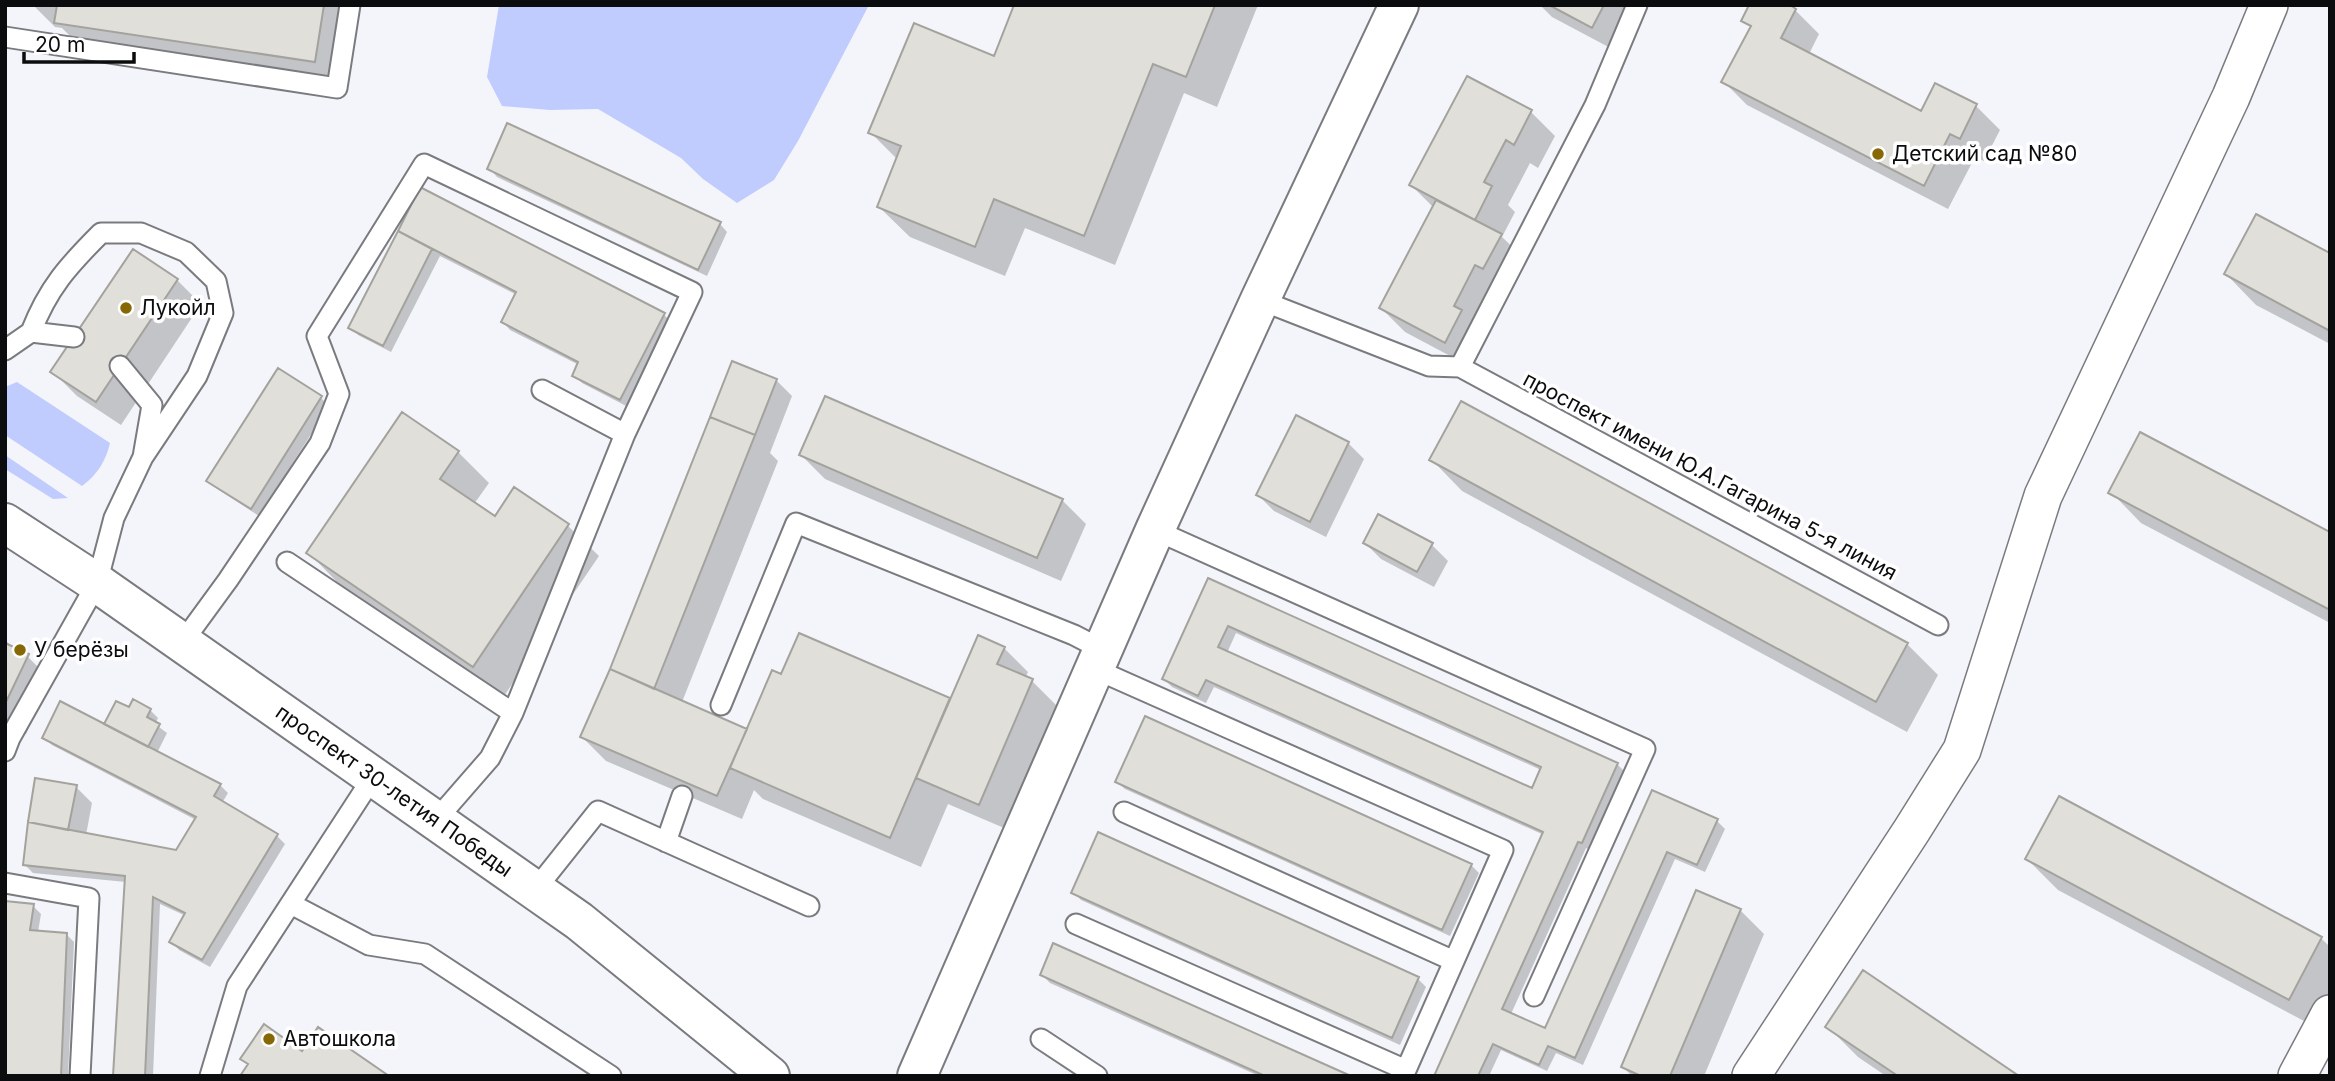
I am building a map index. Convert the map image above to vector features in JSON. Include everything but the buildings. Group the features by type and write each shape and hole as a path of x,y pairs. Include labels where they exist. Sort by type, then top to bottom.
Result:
{"street":[{"path":"917,1076 1155,530 1399,5"},
{"path":"1751,1076 1962,750 2043,496 2231,97 2269,5"},
{"name":"проспект 30-летия Победы","path":"5,523 97,583 579,920 756,1070"},
{"path":"2297,1076 2330,1014"}],"lane":[{"path":"5,37 337,88 350,5"},
{"path":"1460,368 1595,105 1637,5"},
{"path":"182,643 229,580 320,443 339,394 317,336 424,164 692,292 625,434 513,713 490,758 436,820"},
{"path":"5,350 31,332 41,305 67,267 101,233 141,233 186,252 216,281 223,313 197,376 143,457 114,518 97,583 7,742"},
{"name":"проспект имени Ю.А.Гагарина 5-я линия","path":"1260,300 1429,366 1460,368 1938,625"},
{"path":"31,332 74,337"},
{"path":"120,366 152,405 143,457"},
{"path":"542,390 625,434"},
{"path":"721,705 796,523 1074,635 1099,659 1503,850 1406,1070 1076,924"},
{"path":"1155,530 1645,749 1534,996"},
{"path":"287,562 513,713"},
{"path":"210,1076 237,986 373,777"},
{"path":"666,842 682,796"},
{"path":"535,890 598,811 809,906"},
{"path":"1124,812 1454,961"},
{"path":"5,883 89,898 80,1076"},
{"path":"291,904 369,945 425,954 611,1076"},
{"path":"1041,1039 1097,1076"}],"shaded area":[{"path":"499,5 869,5 798,141 774,180 737,203 703,179 681,158 598,109 550,110 502,106 487,77"},
{"path":"17,382 110,443 100,467 82,486 5,435 5,387"},
{"path":"5,455 68,498 53,499 5,469"}],"place":[{"name":"Детский сад №80","path":"1878,154"},
{"name":"Лукойл","path":"126,308"},
{"name":"У берёзы","path":"20,650"},
{"name":"Автошкола","path":"269,1039"}]}
